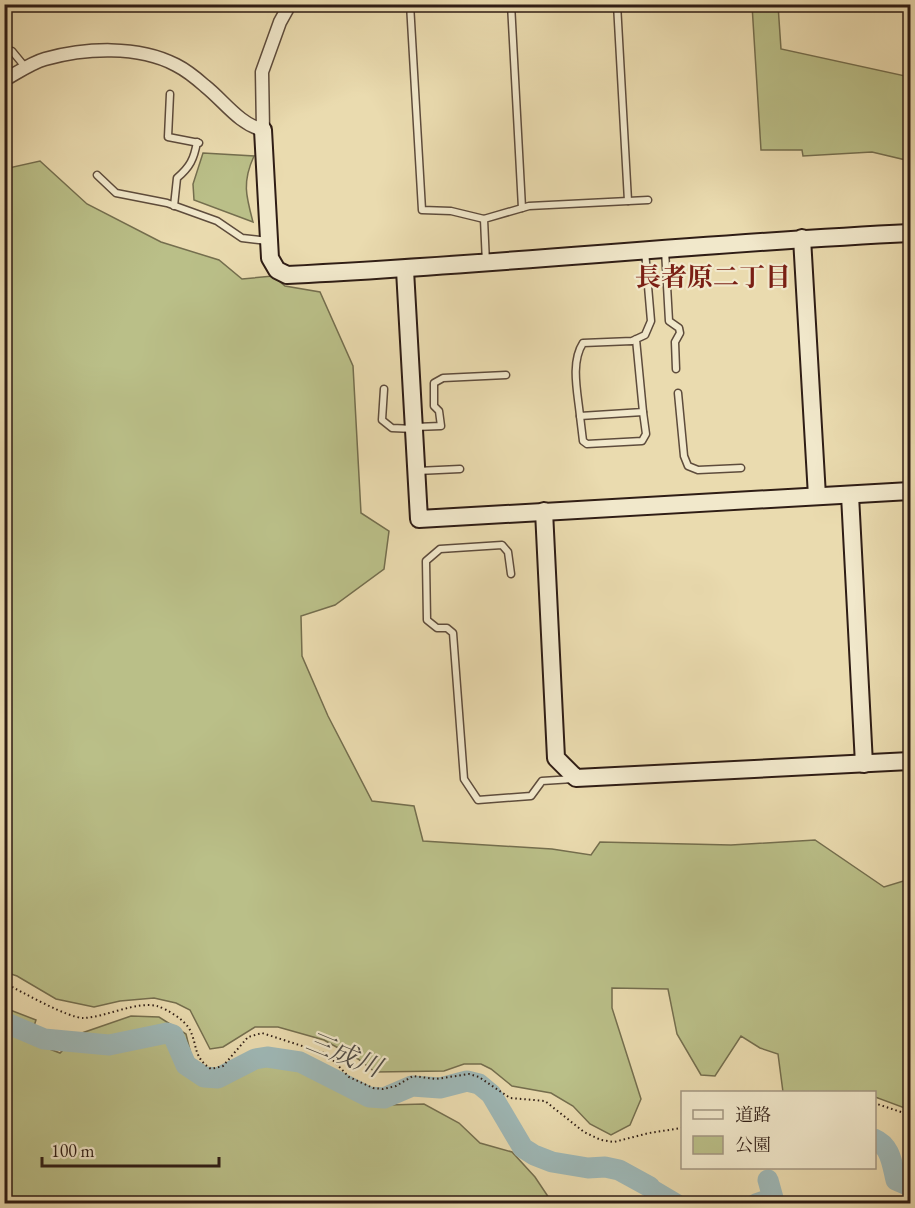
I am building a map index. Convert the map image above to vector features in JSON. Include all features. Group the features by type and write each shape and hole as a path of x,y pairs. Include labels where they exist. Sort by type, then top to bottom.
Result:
{"street":[{"path":"290,4 280,22 262,72 270,258 277,270 287,275 405,270 802,238 910,233"},
{"path":"4,80 43,59 100,51 142,53 176,65 191,75 240,119 263,130"},
{"path":"802,238 817,496"},
{"path":"405,270 419,519 910,491"},
{"path":"850,495 864,764"},
{"path":"544,511 556,758 576,778 910,761"}],"lane":[{"path":"410,4 422,210 451,211 484,219 522,208 648,200"},
{"path":"511,4 522,208"},
{"path":"617,4 628,201"},
{"path":"4,52 12,51 26,68"},
{"path":"170,94 168,136 198,143 189,169 177,178 174,206"},
{"path":"97,175 116,193 174,206 217,221 242,238 269,241"},
{"path":"484,219 486,263"},
{"path":"665,249 669,321 679,328 680,333 675,342 676,369"},
{"path":"636,339 646,434 642,441 588,444 583,441 580,416 576,365 578,351 583,343 632,341 636,339 645,335 651,321 645,251"},
{"path":"384,388 382,420 392,428 441,426 439,411 434,406 434,383 443,378 506,375"},
{"path":"678,393 684,456 688,466 698,470 741,468"},
{"path":"580,416 643,412"},
{"path":"417,471 460,469"},
{"path":"511,574 508,552 502,545 440,549 426,561 428,620 437,628 447,628 453,633 464,779 478,800 531,796 542,781 576,778"}],"path":[{"path":"4,983 67,1015 81,1018 140,1006 156,1006 185,1023 190,1030 195,1051 201,1062 211,1069 223,1066 248,1037 262,1033 327,1054 349,1077 373,1088 396,1086 413,1077 436,1079 469,1074 479,1077 510,1098 544,1101 584,1132 601,1140 614,1142 681,1128"},
{"path":"876,1104 910,1115"}],"green space":[{"path":"752,5 778,5 781,49 910,77 910,161 872,152 803,156 802,150 761,150"},
{"path":"203,153 254,156 246,189 253,222 194,200 193,184"},
{"path":"40,161 87,204 161,242 219,260 242,279 273,276 285,286 320,292 353,366 361,513 389,531 384,569 335,605 301,616 302,656 328,716 372,801 414,806 423,841 552,849 591,855 600,842 731,845 815,840 884,887 910,879 910,1110 876,1097 876,1091 783,1091 778,1054 760,1048 741,1036 715,1076 701,1075 677,1034 668,989 612,988 612,1008 641,1099 630,1125 611,1135 590,1124 573,1106 551,1093 512,1086 481,1064 464,1064 444,1071 375,1072 358,1059 324,1040 278,1027 255,1027 223,1047 210,1049 190,1010 176,1003 154,998 120,1001 94,1007 56,999 17,976 5,972 4,169"},
{"path":"5,1008 36,1020 29,1041 60,1053 79,1034 131,1016 159,1017 186,1034 195,1071 213,1076 267,1048 291,1053 328,1067 368,1097 388,1105 424,1104 459,1123 480,1143 512,1152 535,1177 549,1198 564,1203 5,1203"},
{"path":"880,1198 910,1201 910,1203 791,1203 809,1200"}],"waterway":[{"name":"三成川","path":"4,1022 44,1039 109,1045 167,1033 173,1035 186,1065 204,1077 218,1078 255,1059 267,1057 300,1062 369,1097 384,1098 412,1086 440,1088 467,1081 479,1084 491,1094 523,1148 534,1155 552,1162 619,1170 650,1187"},
{"name":"三成川","path":"876,1140 887,1151 896,1180 910,1186"},
{"name":"三成川","path":"756,1204 773,1198 768,1180"},
{"name":"三成川","path":"654,1191 676,1204"}],"district":[{"name":"長者原二丁目","path":"713,277"}]}
